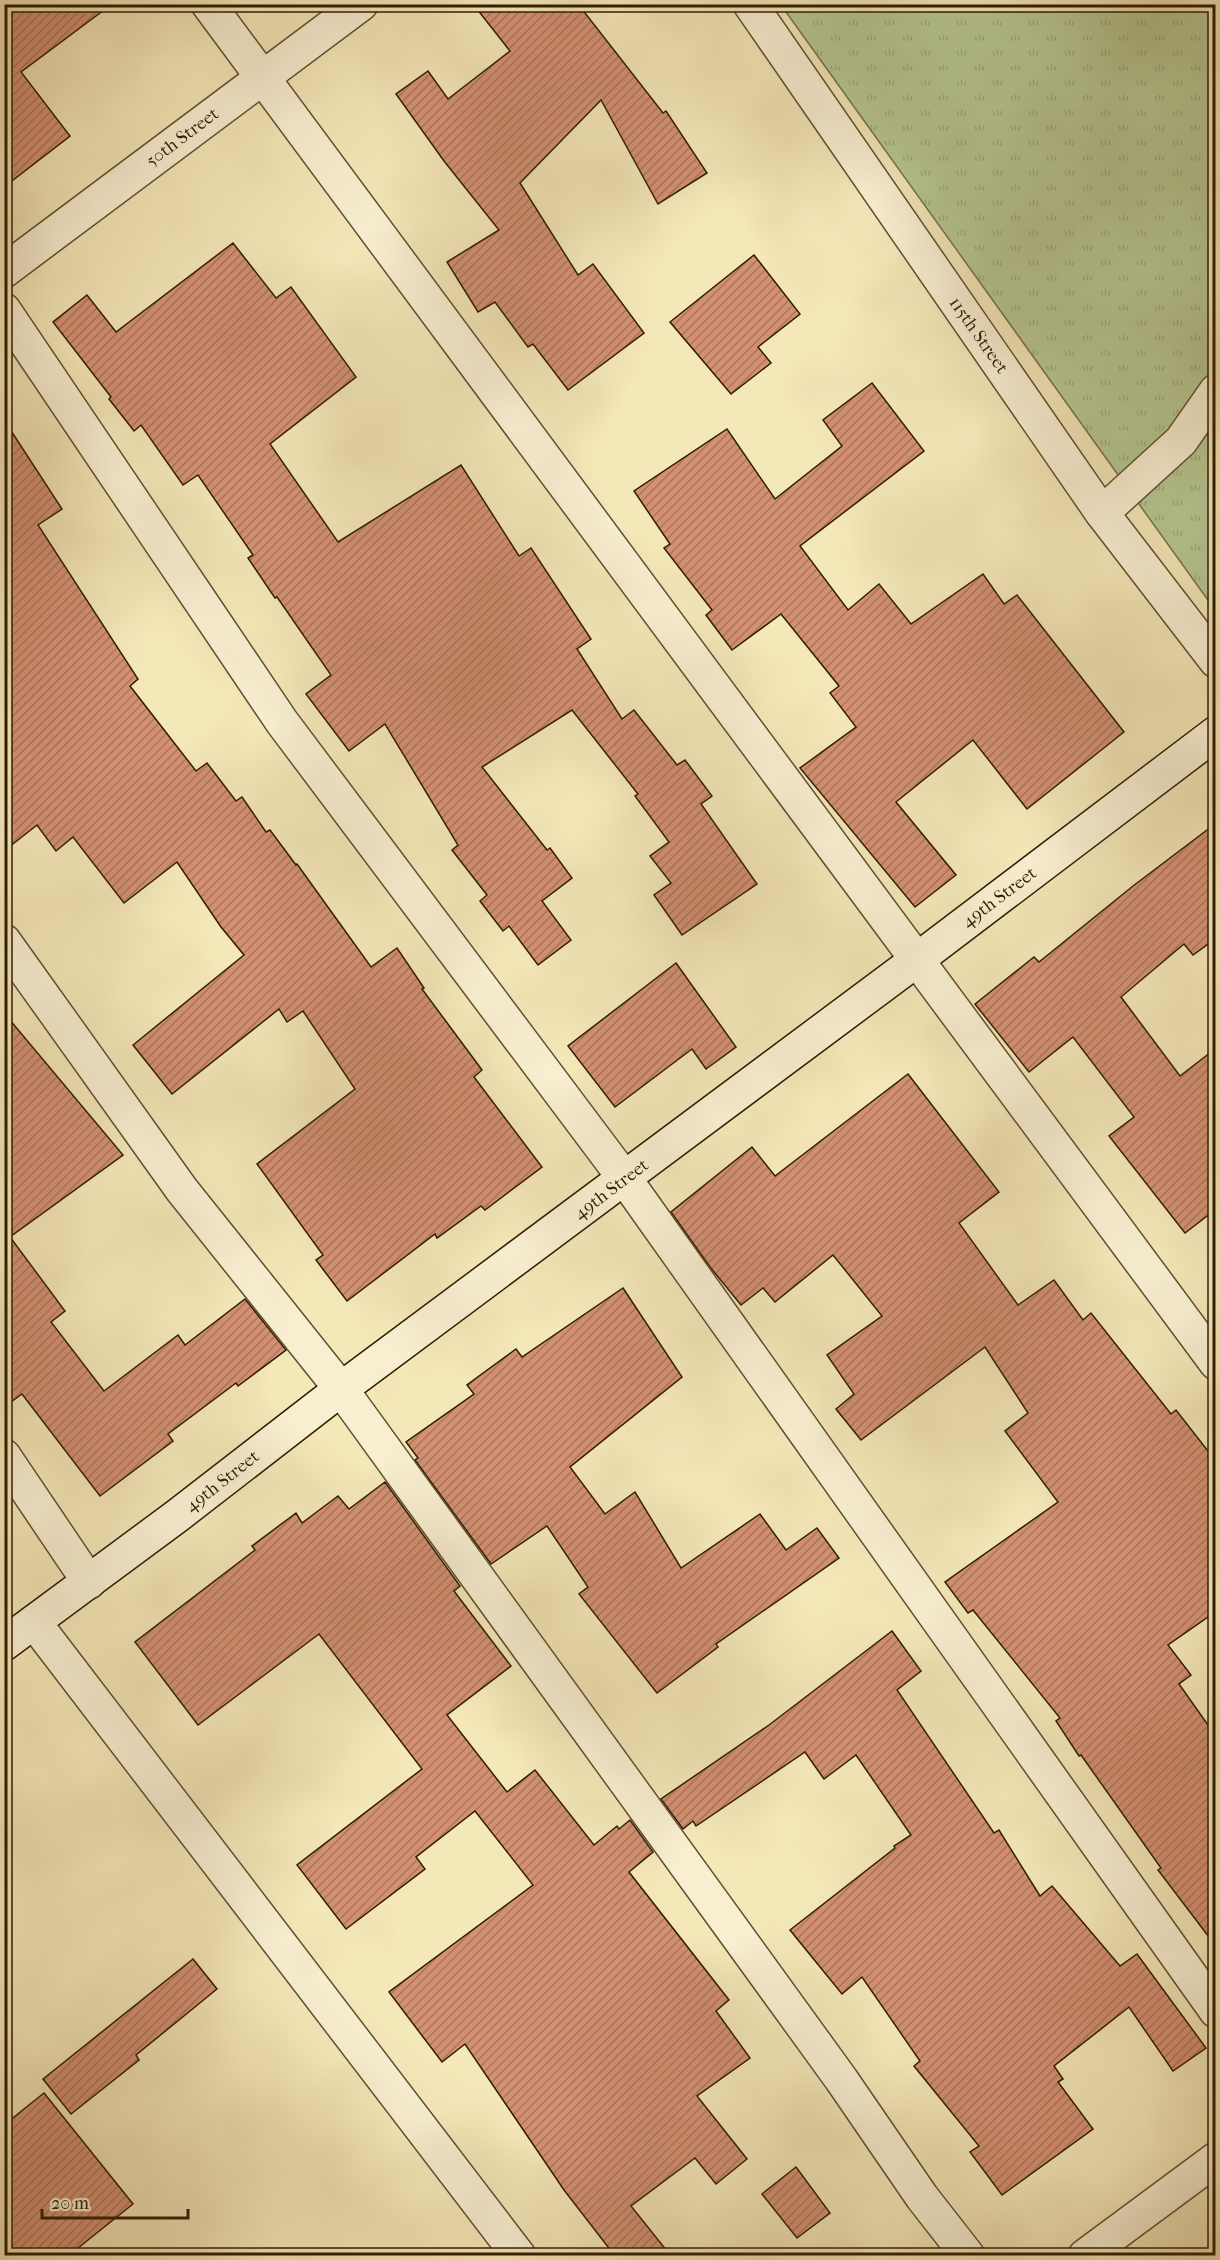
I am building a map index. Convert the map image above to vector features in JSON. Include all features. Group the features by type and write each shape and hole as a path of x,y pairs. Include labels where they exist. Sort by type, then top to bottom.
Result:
{"street":[{"path":"208,4 918,959 1215,1363"},
{"name":"50th Street","path":"4,271 361,4"},
{"name":"115th Street","path":"750,4 1102,513 1215,662"},
{"path":"4,310 282,722 625,1179 1215,2011"},
{"path":"1102,513 1181,441 1215,391"},
{"name":"49th Street","path":"4,1644 89,1582 341,1389 918,959 1215,733"},
{"path":"4,941 182,1190 341,1389 820,2050 922,2197 968,2256"},
{"path":"4,1456 89,1582"},
{"path":"34,1622 519,2256"},
{"path":"1085,2256 1215,2159"}],"green space":[{"path":"781,5 1215,5 1215,610"}],"building":[{"path":"4,4 112,4 21,72 70,136 4,187"},
{"path":"473,4 578,4 663,113 666,111 707,173 658,204 601,100 520,183 578,275 593,264 644,333 568,390 533,344 528,347 495,302 478,312 447,262 499,230 444,161 396,94 428,71 448,99 510,51"},
{"path":"233,243 276,298 291,287 356,377 270,444 338,542 461,465 519,556 531,548 591,639 577,649 622,719 634,710 677,765 685,760 712,796 701,804 757,884 682,935 654,895 671,883 650,856 669,842 635,796 638,794 572,710 482,767 547,850 550,848 572,878 542,901 571,940 538,965 509,926 503,931 480,901 487,895 452,850 458,845 385,724 349,751 306,694 331,675 248,558 253,555 198,475 183,485 141,425 134,431 109,399 111,397 53,322 87,295 116,332"},
{"path":"754,255 800,314 758,347 771,363 731,394 670,322"},
{"path":"872,383 924,451 800,546 848,610 879,584 911,624 983,574 1004,604 1017,595 1124,732 1027,809 973,740 896,802 956,875 915,907 800,768 856,727 830,693 839,686 781,614 732,650 706,615 712,610 664,548 670,544 634,491 727,429 775,499 842,446 823,420"},
{"path":"4,420 62,509 38,525 138,679 130,686 196,771 207,763 236,801 242,797 266,832 270,830 297,864 371,967 397,948 424,988 422,989 482,1070 474,1077 542,1167 485,1210 481,1206 437,1238 435,1234 347,1301 316,1260 323,1255 257,1164 355,1089 303,1011 287,1022 279,1009 172,1094 133,1045 244,955 221,927 177,862 124,903 73,837 56,851 37,825 4,851"},
{"path":"1215,824 1215,939 1193,955 1184,944 1121,997 1180,1076 1215,1049 1215,1210 1185,1233 1109,1136 1134,1117 1073,1037 1029,1072 975,1004 1034,957 1039,962 1133,886"},
{"path":"676,963 736,1047 706,1069 692,1049 615,1107 568,1046"},
{"path":"4,1013 123,1155 10,1237 65,1311 51,1322 104,1391 178,1335 185,1345 245,1299 286,1350 238,1386 236,1383 168,1434 173,1441 100,1496 22,1394 4,1407"},
{"path":"908,1074 999,1192 959,1223 1018,1305 1054,1280 1083,1320 1091,1313 1171,1414 1176,1410 1215,1460 1215,1612 1168,1645 1191,1675 1179,1684 1215,1735 1215,1945 1158,1870 1161,1868 1081,1755 1079,1756 1056,1721 1060,1718 973,1610 968,1613 945,1582 1058,1502 1005,1431 1028,1413 985,1347 861,1440 836,1409 854,1394 827,1355 882,1316 833,1255 775,1302 763,1288 741,1305 710,1267 671,1212 752,1147 775,1176"},
{"path":"623,1288 682,1377 570,1467 605,1514 635,1492 681,1568 760,1514 786,1550 817,1528 839,1558 716,1644 718,1647 657,1693 579,1594 588,1587 547,1526 491,1564 415,1460 418,1458 406,1442 474,1394 467,1385 516,1349 522,1357"},
{"path":"385,1482 460,1586 454,1591 511,1666 447,1715 507,1792 535,1770 594,1845 617,1826 619,1829 630,1820 653,1852 629,1872 729,2000 716,2011 750,2058 697,2096 747,2159 716,2184 695,2158 631,2206 671,2256 615,2256 564,2190 465,2044 442,2062 389,1992 533,1885 475,1811 416,1857 425,1869 346,1929 297,1865 422,1769 319,1634 198,1725 135,1642 255,1550 252,1546 296,1513 302,1523 338,1496 349,1509"},
{"path":"892,1631 921,1671 897,1690 994,1833 999,1830 1040,1896 1052,1886 1120,1966 1137,1954 1206,2048 1173,2071 1129,2007 1054,2066 1063,2079 1058,2082 1093,2129 1002,2195 970,2152 979,2146 914,2066 920,2061 862,1977 842,1994 790,1930 895,1848 894,1846 911,1835 856,1755 824,1779 805,1752 696,1826 693,1821 683,1829 661,1799 769,1725"},
{"path":"193,1959 217,1989 136,2055 139,2060 71,2114 43,2079"},
{"path":"44,2093 133,2204 68,2256 4,2256 4,2125"},
{"path":"796,2167 830,2213 797,2238 762,2194"}]}
